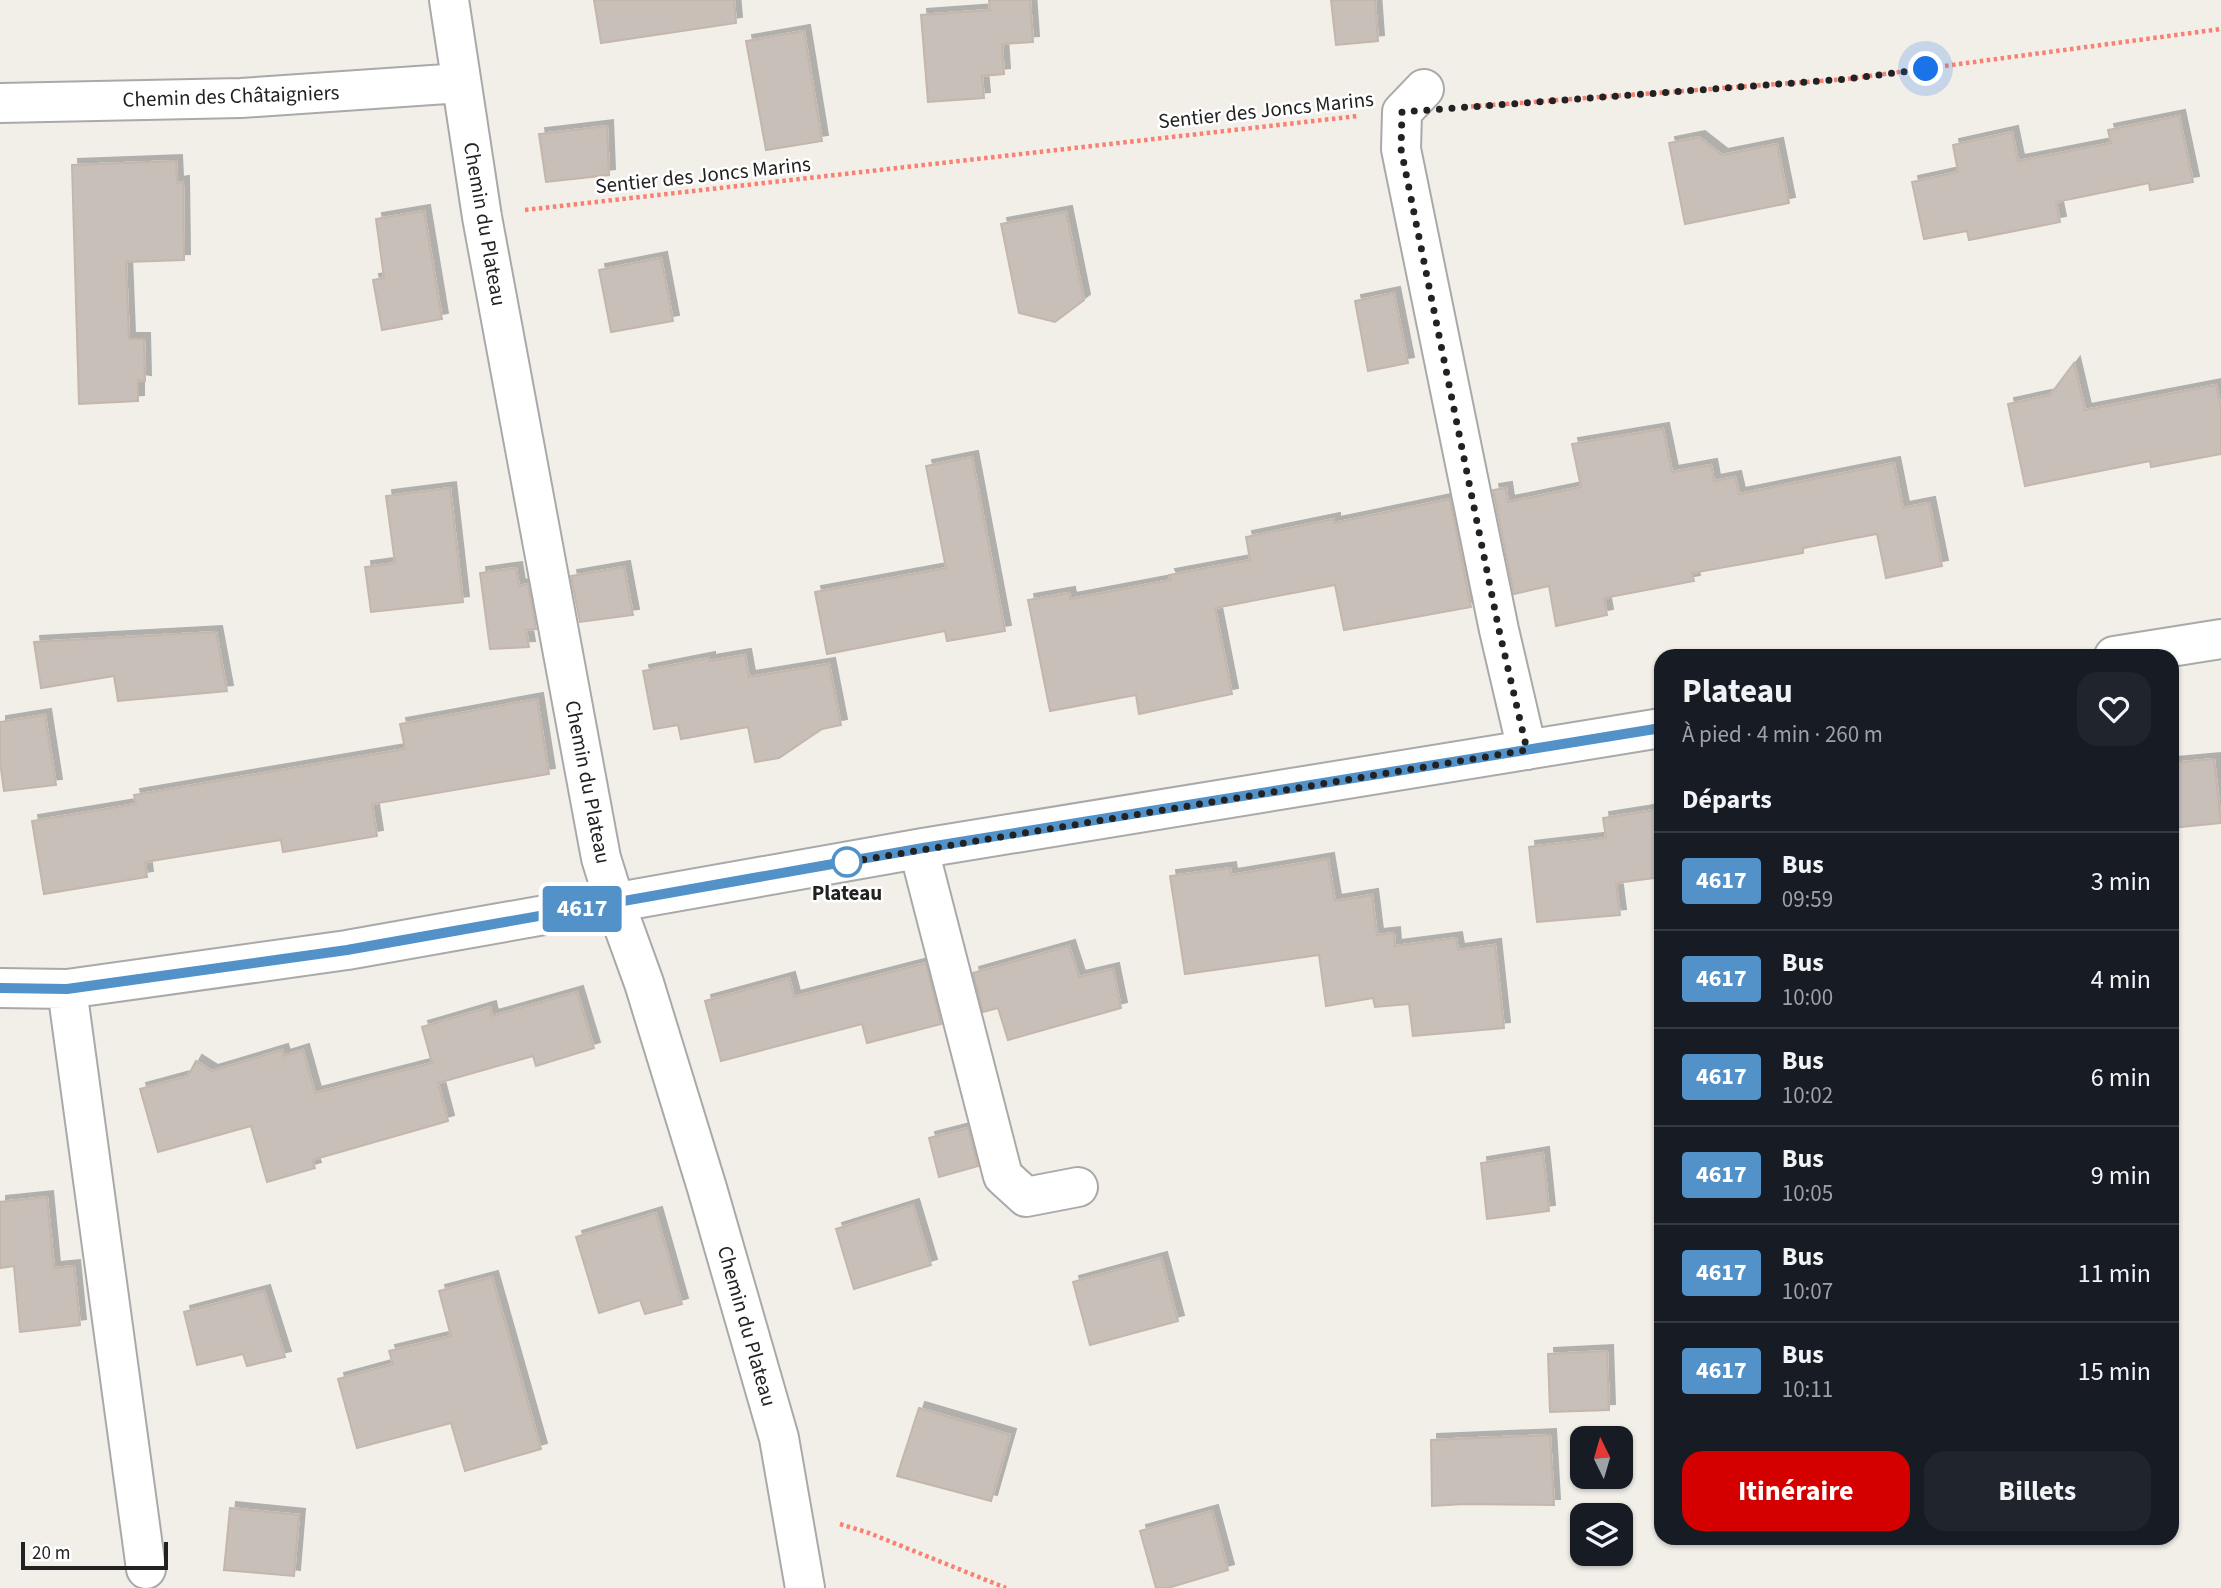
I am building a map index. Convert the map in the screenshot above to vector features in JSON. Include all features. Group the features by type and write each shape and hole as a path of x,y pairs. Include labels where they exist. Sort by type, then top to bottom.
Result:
{"street":[{"name":"Chemin du Plateau","path":"449,0 482,217 601,858 644,983 707,1188 779,1438 805,1588"},
{"name":"Chemin des Châtaigniers","path":"0,103 241,98 461,83"},
{"path":"1413,101 1401,149 1496,617 1527,750"},
{"path":"2159,649 2221,639"},
{"path":"0,988 67,989 347,950 919,850 1654,729"},
{"path":"919,850 1003,1176 1026,1197 1079,1187"},
{"path":"67,989 146,1569"}],"path":[{"name":"Sentier des Joncs Marins","path":"482,217 1131,140 1413,101 1847,79 2221,29"},
{"path":"789,1493 828,1520 869,1533 1006,1588"}],"building":[{"path":"594,0 734,0 736,23 601,43"},
{"path":"989,0 1030,0 1033,42 1002,44 1004,74 982,76 984,98 928,102 921,15 990,10"},
{"path":"1331,0 1375,0 1378,41 1336,45"},
{"path":"804,31 822,141 766,150 746,41"},
{"path":"2179,116 2193,182 2150,190 2149,183 2056,202 2060,222 1969,240 1967,231 1924,239 1912,182 1958,172 1953,145 2012,132 2018,161 2111,143 2108,130"},
{"path":"607,126 609,175 546,182 539,134"},
{"path":"1699,137 1722,155 1777,144 1789,203 1685,224 1669,143"},
{"path":"176,161 177,183 183,182 184,260 126,262 129,339 144,339 145,381 138,380 138,401 79,404 72,165"},
{"path":"424,211 442,319 382,330 373,280 384,278 376,219"},
{"path":"1066,212 1084,300 1055,322 1019,313 1001,224"},
{"path":"661,258 673,321 611,332 599,270"},
{"path":"1394,293 1408,363 1368,371 1355,301"},
{"path":"2074,363 2085,410 2216,385 2221,408 2221,454 2151,467 2150,461 2025,486 2008,404 2050,395"},
{"path":"1663,429 1672,472 1711,465 1714,481 1735,477 1739,494 1894,463 1903,508 1929,503 1942,566 1886,578 1877,534 1803,548 1803,553 1692,573 1694,581 1604,598 1607,615 1556,626 1549,586 1514,594 1493,490 1506,488 1508,502 1581,487 1572,444"},
{"path":"972,457 1005,631 947,641 945,631 827,654 815,592 946,568 926,466"},
{"path":"450,488 463,602 371,612 365,567 395,563 386,496"},
{"path":"1450,499 1471,607 1344,630 1335,585 1215,608 1232,694 1139,714 1136,695 1050,711 1028,600 1069,593 1070,599 1171,580 1169,575 1250,560 1246,537 1334,519 1334,523"},
{"path":"624,567 633,615 580,622 571,576"},
{"path":"516,568 519,586 528,584 536,629 526,630 529,647 490,649 480,573"},
{"path":"216,632 227,691 118,701 114,676 41,688 34,642"},
{"path":"745,655 749,677 829,664 841,725 822,729 779,758 755,762 748,727 681,739 678,725 654,729 643,671 709,658 709,661"},
{"path":"537,699 549,774 372,804 377,836 283,852 281,840 145,862 147,877 44,894 32,821 136,804 134,795 405,749 400,724"},
{"path":"45,715 56,785 4,791 0,762 0,722"},
{"path":"2214,759 2221,823 2179,827 2179,762"},
{"path":"1654,810 1654,878 1616,883 1620,915 1537,922 1529,847 1606,838 1603,818"},
{"path":"1328,859 1335,901 1372,895 1377,935 1394,933 1395,946 1456,938 1458,950 1495,945 1504,1028 1413,1036 1409,1004 1375,1007 1373,998 1326,1006 1319,955 1185,974 1170,876 1230,868 1231,875"},
{"path":"1069,946 1079,977 1113,969 1121,1008 1008,1040 998,1008 983,1012 973,973"},
{"path":"926,963 941,1024 867,1043 862,1024 721,1061 705,1001 789,978 794,997"},
{"path":"577,992 594,1048 536,1066 533,1056 438,1083 448,1121 312,1160 315,1168 267,1182 251,1126 158,1152 140,1089 188,1076 196,1061 212,1071 282,1050 284,1056 303,1050 315,1093 432,1063 422,1027 490,1007 492,1016"},
{"path":"968,1128 978,1166 939,1177 929,1138"},
{"path":"1543,1153 1549,1211 1487,1219 1481,1163"},
{"path":"47,1197 54,1268 74,1266 80,1325 20,1332 14,1266 0,1268 0,1202"},
{"path":"913,1205 931,1265 854,1289 836,1229"},
{"path":"656,1213 682,1304 645,1314 640,1300 599,1313 576,1237"},
{"path":"1161,1258 1178,1321 1090,1345 1073,1282"},
{"path":"492,1277 541,1449 465,1471 451,1423 357,1448 338,1379 393,1364 389,1351 451,1336 439,1291"},
{"path":"264,1291 285,1357 247,1366 243,1354 197,1365 184,1312"},
{"path":"1607,1351 1609,1410 1550,1412 1548,1354"},
{"path":"919,1408 1010,1435 991,1501 897,1476"},
{"path":"1550,1435 1554,1505 1432,1506 1431,1440"},
{"path":"230,1508 299,1515 294,1576 224,1570"},
{"path":"1212,1511 1228,1570 1168,1588 1156,1588 1140,1531"}],"bus line":[{"name":"4617","path":"0,988 67,989 347,950 923,848 1654,729"}],"place":[{"name":"Plateau","path":"847,862"}],"route":[{"path":"847,862 843,863 1527,750 1499,630 1401,149 1402,112 1847,79 1926,69"}]}
